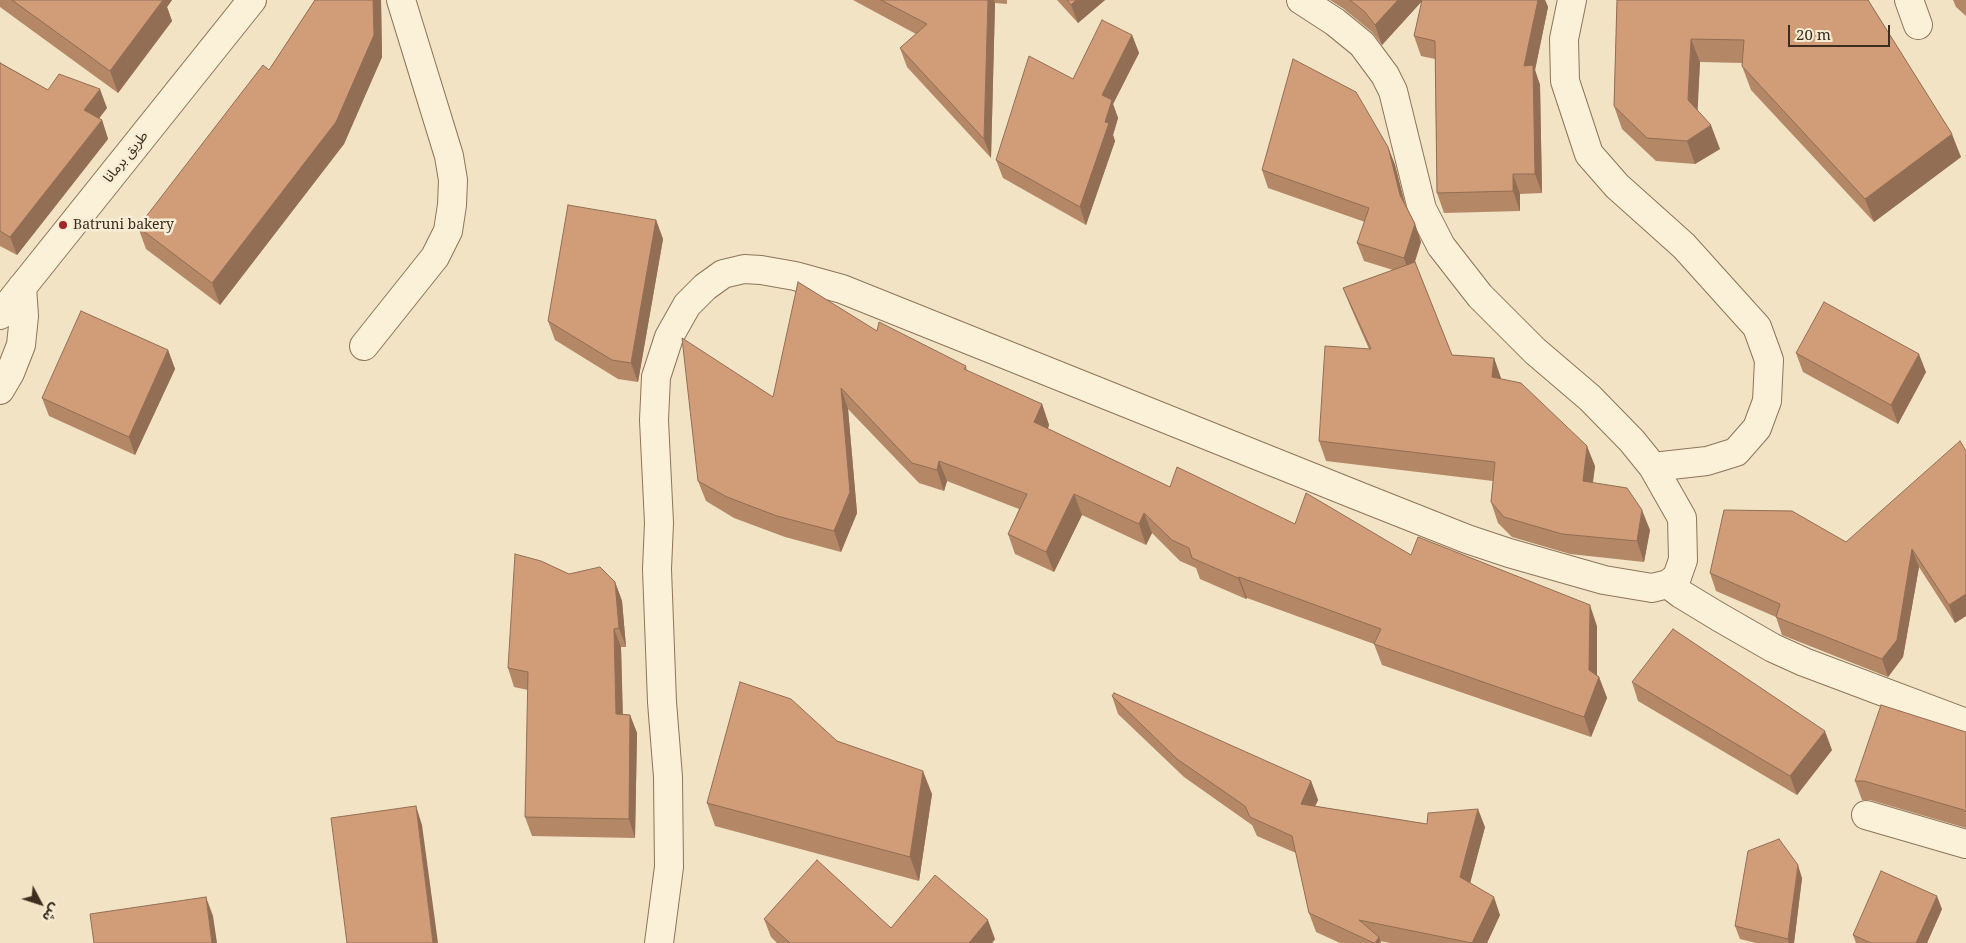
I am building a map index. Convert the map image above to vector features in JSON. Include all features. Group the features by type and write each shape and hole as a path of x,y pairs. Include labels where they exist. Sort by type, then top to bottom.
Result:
{"street":[{"name":"طريق برمانا","path":"0,314 252,0"},
{"path":"364,346 435,257 448,232 452,205 453,180 449,156 401,0"},
{"path":"659,943 669,867 668,777 662,702 657,568 660,523 654,420 656,377 669,338 687,305 705,287 723,274 744,269 761,270 795,276 842,289 1467,539 1509,553 1604,580 1652,588 1668,584 1677,577 1683,560 1682,518 1653,466 1632,441 1590,398 1535,351 1480,296 1441,246 1422,209 1393,91 1385,75 1362,44 1335,22 1301,0"},
{"path":"1572,0 1564,39 1565,81 1589,154 1617,186 1684,246 1758,327 1769,360 1767,402 1757,428 1736,452 1707,460 1653,466"},
{"path":"0,390 10,373 21,345 24,316 22,286"},
{"path":"1668,584 1719,617 1796,658 1966,723"},
{"path":"1866,815 1966,844"}],"building":[{"path":"12,0 163,0 110,71"},
{"path":"315,0 373,0 374,35 336,122 212,283 138,227 263,65 269,70"},
{"path":"881,0 988,0 984,139 900,48 927,24"},
{"path":"1067,0 1076,0 1071,5"},
{"path":"1350,0 1398,0 1375,25 1365,12"},
{"path":"1422,0 1538,0 1524,66 1533,65 1535,174 1513,174 1513,191 1437,193 1435,41 1414,36"},
{"path":"1617,0 1868,0 1952,134 1865,199 1742,66 1744,40 1691,39 1688,100 1711,125 1687,141 1647,138 1614,106"},
{"path":"1102,20 1132,35 1102,95 1112,100 1105,122 1109,123 1080,207 996,160 1029,56 1073,79"},
{"path":"1293,59 1356,92 1388,147 1400,195 1415,224 1404,258 1357,243 1369,208 1262,170"},
{"path":"0,63 48,90 59,74 100,89 84,110 102,120 10,237 0,231"},
{"path":"568,205 656,220 631,363 612,360 548,321"},
{"path":"1415,262 1452,355 1494,358 1492,377 1521,383 1587,446 1583,481 1627,488 1642,510 1637,541 1562,534 1504,517 1491,502 1495,462 1319,441 1325,346 1371,349 1343,288"},
{"path":"798,282 877,331 879,322 966,366 964,369 1042,404 1034,422 1170,487 1177,467 1295,524 1306,493 1411,555 1418,537 1590,605 1589,670 1599,677 1584,717 1374,644 1381,629 1238,578 1192,558 1189,548 1172,540 1144,513 1139,524 1074,494 1046,552 1008,534 1027,494 939,461 937,470 912,463 841,388 850,492 834,531 777,516 727,497 698,481 682,338 773,397"},
{"path":"1824,302 1919,354 1891,405 1796,353"},
{"path":"81,311 168,350 129,437 42,398"},
{"path":"1960,441 1966,451 1966,594 1949,605 1912,549 1897,640 1882,659 1776,617 1780,604 1710,573 1724,510 1792,511 1846,542"},
{"path":"515,554 541,561 569,574 600,567 615,582 619,628 614,629 616,714 630,715 629,819 525,817 528,672 508,668"},
{"path":"1673,629 1825,731 1790,776 1632,682"},
{"path":"740,682 791,699 837,741 923,771 910,857 707,803"},
{"path":"1114,693 1311,781 1301,804 1427,824 1428,813 1478,809 1460,877 1494,897 1472,943 1359,920 1379,937 1374,943 1309,913 1292,836 1250,817 1245,806 1177,759 1112,696"},
{"path":"1881,705 1966,732 1966,812 1864,781 1855,781"},
{"path":"416,806 433,943 347,943 331,818"},
{"path":"1779,839 1798,865 1788,939 1735,926 1748,851"},
{"path":"817,860 891,928 935,875 988,920 969,943 790,943 764,919"},
{"path":"1881,871 1937,896 1916,943 1871,943 1853,935"},
{"path":"206,897 212,943 94,943 90,914"}],"place":[{"name":"Batruni bakery","path":"63,225"}]}
